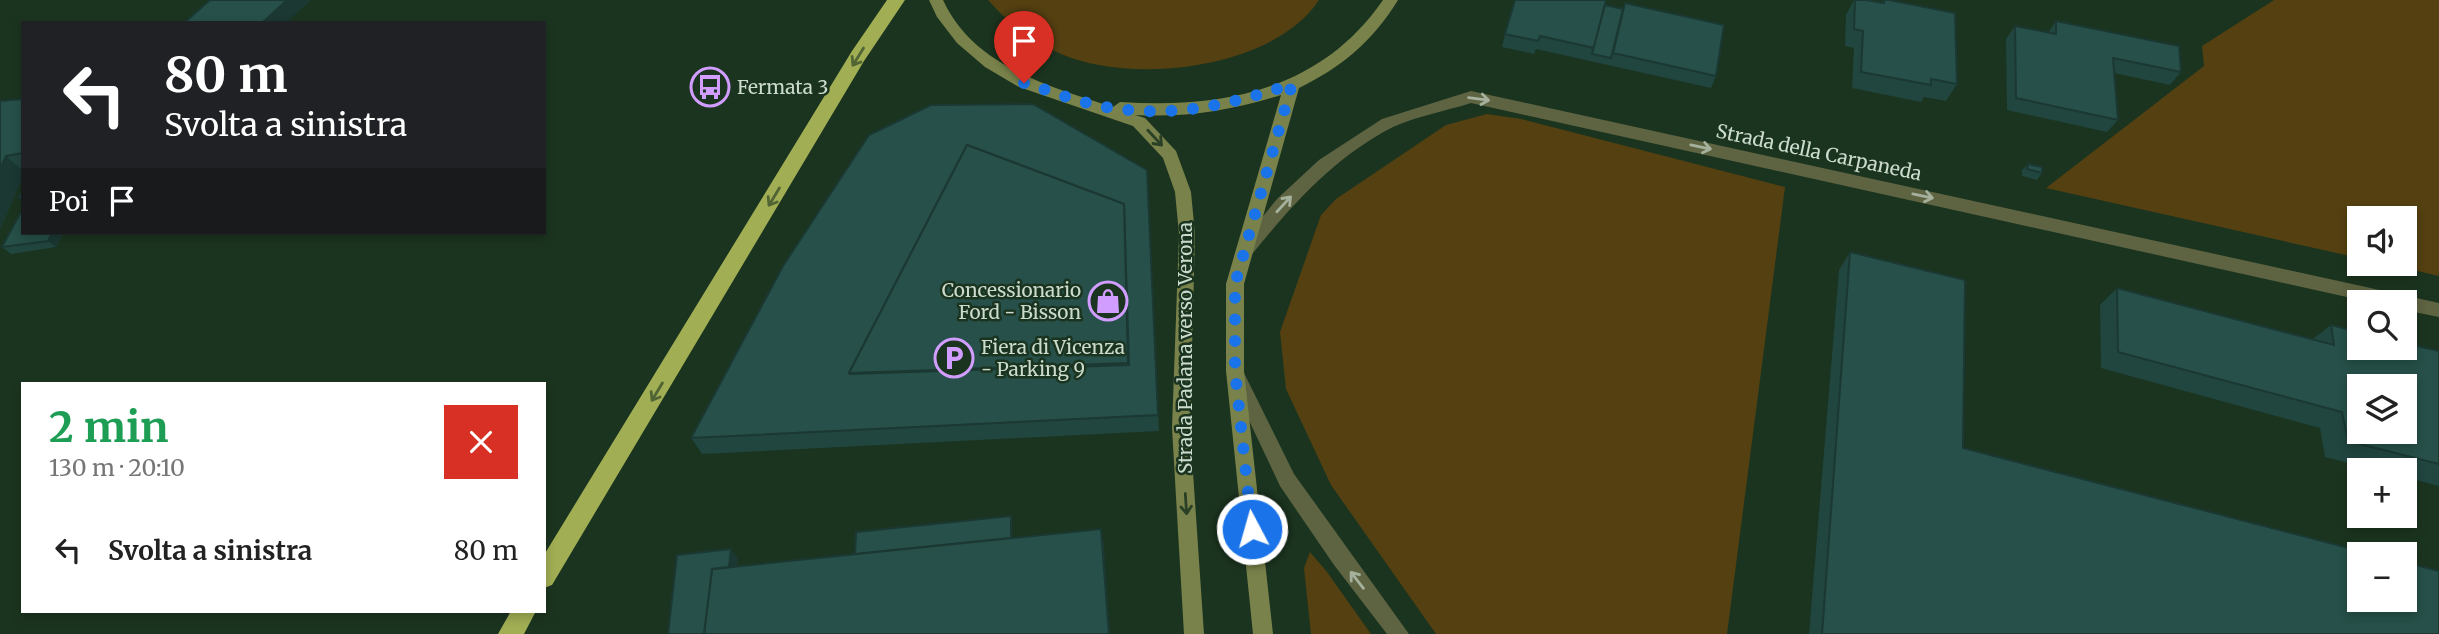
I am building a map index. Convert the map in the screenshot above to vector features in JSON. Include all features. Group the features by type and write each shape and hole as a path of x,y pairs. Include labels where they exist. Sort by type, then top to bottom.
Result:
{"highway":[{"path":"546,574 858,56 896,0"},
{"path":"510,634 523,613"}],"main road":[{"name":"Strada Padana verso Verona","path":"936,0 942,13 962,39 990,63 1024,83 1139,121 1170,155 1183,192 1187,234 1181,428 1194,634"},
{"name":"Strada Padana verso Verona","path":"1097,105 1147,111 1198,109 1247,100 1292,84 1335,61 1368,32 1391,0"},
{"path":"1263,634 1235,371 1235,284 1292,84"}],"street":[{"name":"Strada della Carpaneda","path":"1241,256 1283,204 1325,164 1388,123 1471,97 2439,310"},
{"path":"1235,371 1287,480 1341,559 1399,634"}],"shaded area":[{"path":"988,0 1319,0 1298,23 1270,42 1236,56 1162,69 1125,68 1091,63 1061,54 1021,31"},
{"path":"2274,0 2439,0 2439,276 2417,271 2417,206 2347,206 2347,255 2046,188 2204,66 2202,46"},
{"path":"1487,114 1521,119 1785,187 1727,634 1436,634 1331,485 1286,389 1280,332 1321,215 1336,199 1446,125"},
{"path":"1310,552 1371,634 1311,634 1304,568"}],"building":[{"path":"210,0 287,0 264,21 186,21"},
{"path":"1515,0 1606,0 1594,48 1540,36 1538,41 1505,34"},
{"path":"1855,0 1884,3 1884,0 1889,0 1955,13 1957,84 1931,79 1931,85 1861,72 1863,31 1854,29"},
{"path":"1625,3 1724,25 1716,76 1613,53"},
{"path":"1605,5 1623,9 1611,58 1592,54"},
{"path":"2056,21 2179,46 2181,72 2113,58 2118,120 2016,98 2015,26 2056,34"},
{"path":"21,99 21,153 6,156 0,169 0,101"},
{"path":"1033,104 1147,170 1158,415 691,438 783,266 869,135 931,105","holes":["967,145 1124,204 1129,365 849,373"]},
{"path":"967,145 1124,204 1128,363 849,373"},
{"path":"2028,164 2042,167 2042,173 2027,169"},
{"path":"21,212 21,235 51,235 48,241 2,247"},
{"path":"1850,252 1965,280 1963,448 2347,547 2347,612 2417,612 2417,565 2439,571 2439,634 1822,634"},
{"path":"2117,288 2334,345 2331,325 2347,329 2347,360 2417,360 2417,346 2439,351 2439,464 2360,444 2417,444 2417,374 2347,374 2347,436 2342,412 2118,352"},
{"path":"1011,516 1011,538 855,554 856,532"},
{"path":"1101,529 1109,634 704,634 712,569"},
{"path":"731,549 729,567 712,569 704,634 668,634 677,555"}],"place":[{"name":"Fermata 3","path":"710,87"},
{"name":"Concessionario Ford - Bisson","path":"1108,301"},
{"name":"Fiera di Vicenza - Parking 9","path":"954,358"}],"route":[{"path":"1024,83 1097,105 1147,111 1198,109 1247,100 1292,84 1235,284 1235,371 1252,529"}]}
